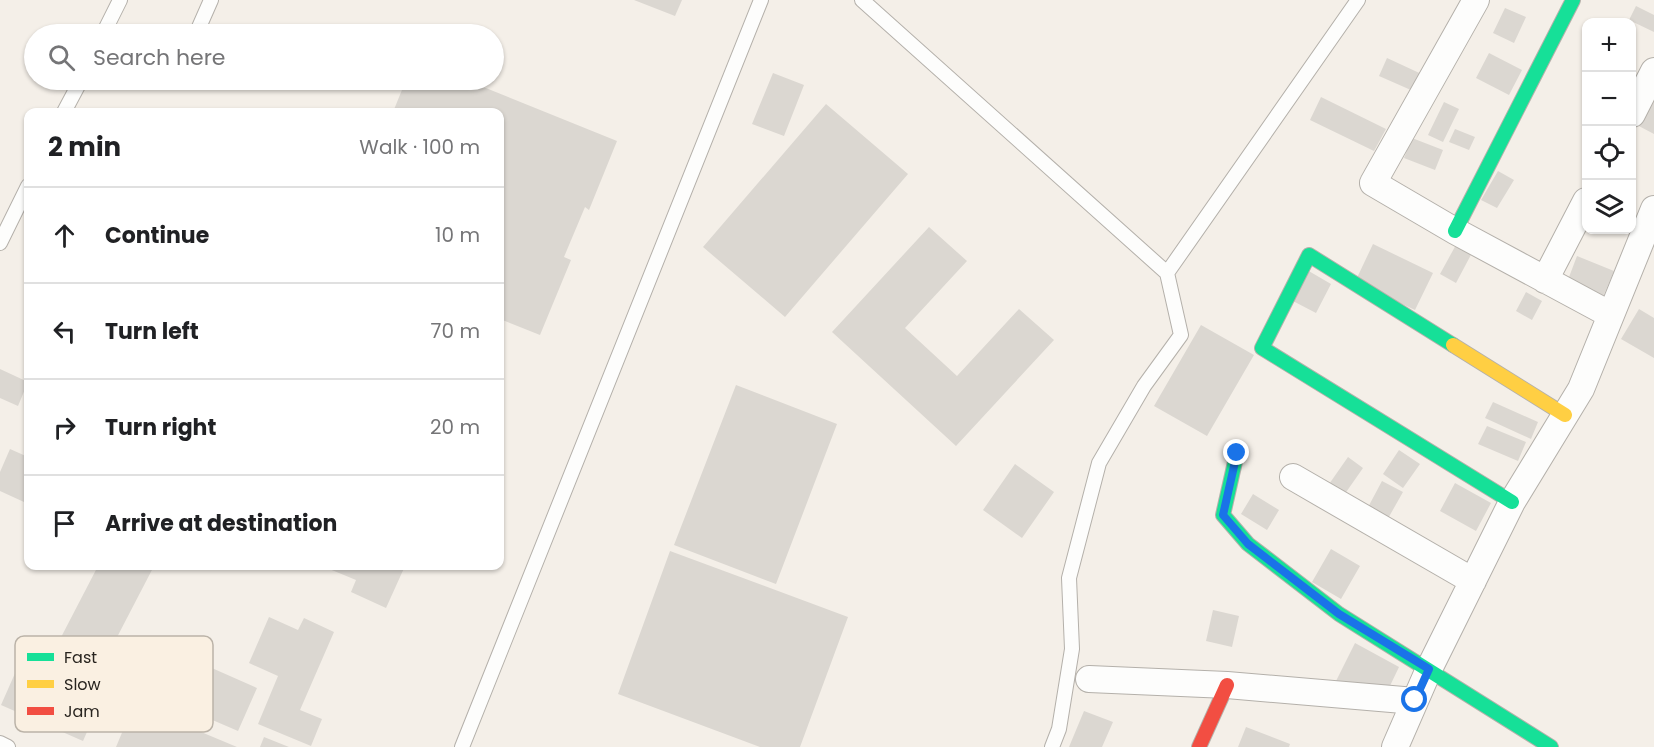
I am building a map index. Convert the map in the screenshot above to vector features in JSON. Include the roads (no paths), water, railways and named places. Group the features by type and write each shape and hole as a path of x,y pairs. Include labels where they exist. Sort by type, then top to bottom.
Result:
{"street":[{"path":"1476,0 1373,183 1455,231 1611,315"},
{"path":"1455,231 1574,0"},
{"path":"1636,106 1654,71"},
{"path":"1395,747 1429,669 1512,502 1581,389 1654,209"},
{"path":"1545,280 1582,210"},
{"path":"1512,502 1262,348 1310,255 1565,415"},
{"path":"1237,453 1223,515 1248,544 1339,614 1551,747"},
{"path":"1293,477 1473,581"},
{"path":"1089,679 1227,685 1415,700"},
{"path":"1199,747 1227,685"}],"lane":[{"path":"108,24 120,0"},
{"path":"200,24 211,0"},
{"path":"462,747 761,0"},
{"path":"862,0 1167,273 1181,334 1144,386 1099,463 1069,578 1072,649 1059,729 1052,747"},
{"path":"1167,273 1358,0"},
{"path":"66,108 76,90"},
{"path":"0,243 24,194"},
{"path":"0,742 8,747"}]}
